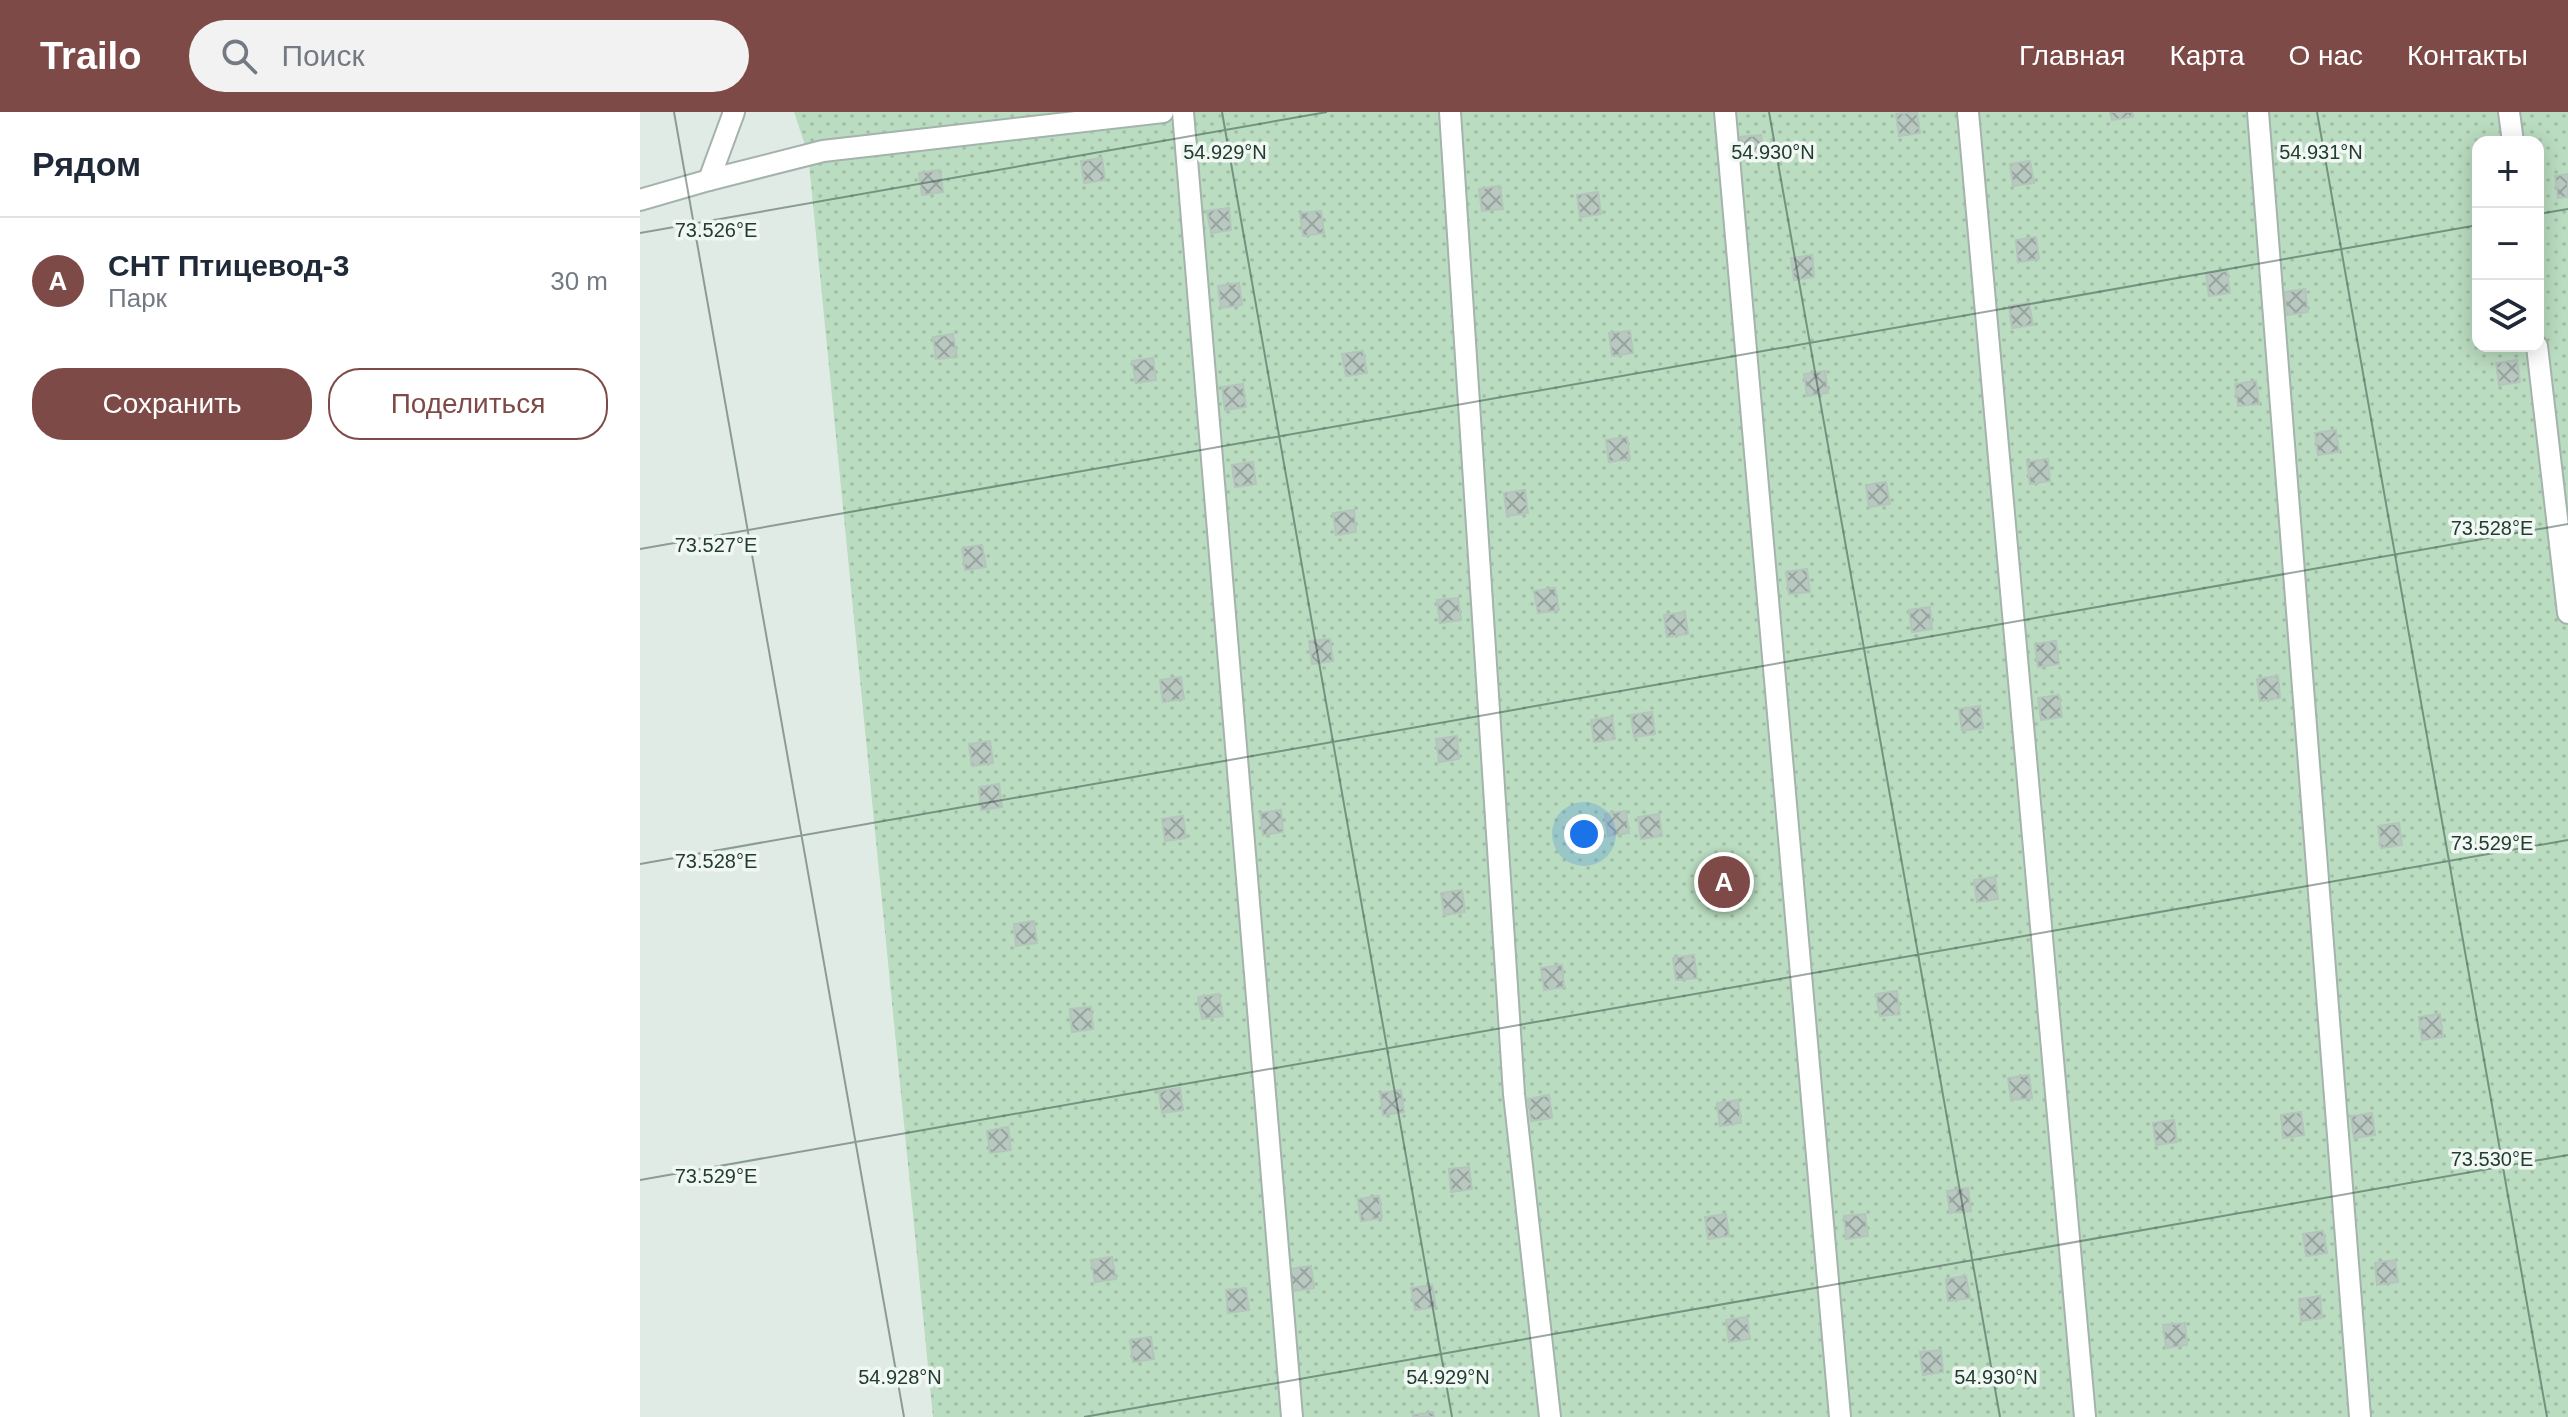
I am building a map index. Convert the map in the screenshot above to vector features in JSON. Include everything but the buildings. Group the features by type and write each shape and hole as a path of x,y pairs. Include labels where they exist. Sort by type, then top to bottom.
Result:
{"lane":[{"path":"709,180 734,112"},
{"path":"640,200 823,151 1163,112"},
{"path":"1183,112 1292,1417"},
{"path":"1450,112 1514,1094 1550,1417"},
{"path":"1725,112 1840,1417"},
{"path":"1968,112 2085,1417"},
{"path":"2258,112 2360,1417"},
{"path":"2509,112 2512,136"},
{"path":"2538,352 2568,613"}],"green space":[{"path":"794,112 2568,112 2568,1417 933,1417 808,154"}],"place":[{"name":"СНТ Птицевод-3","path":"1724,882"}]}
